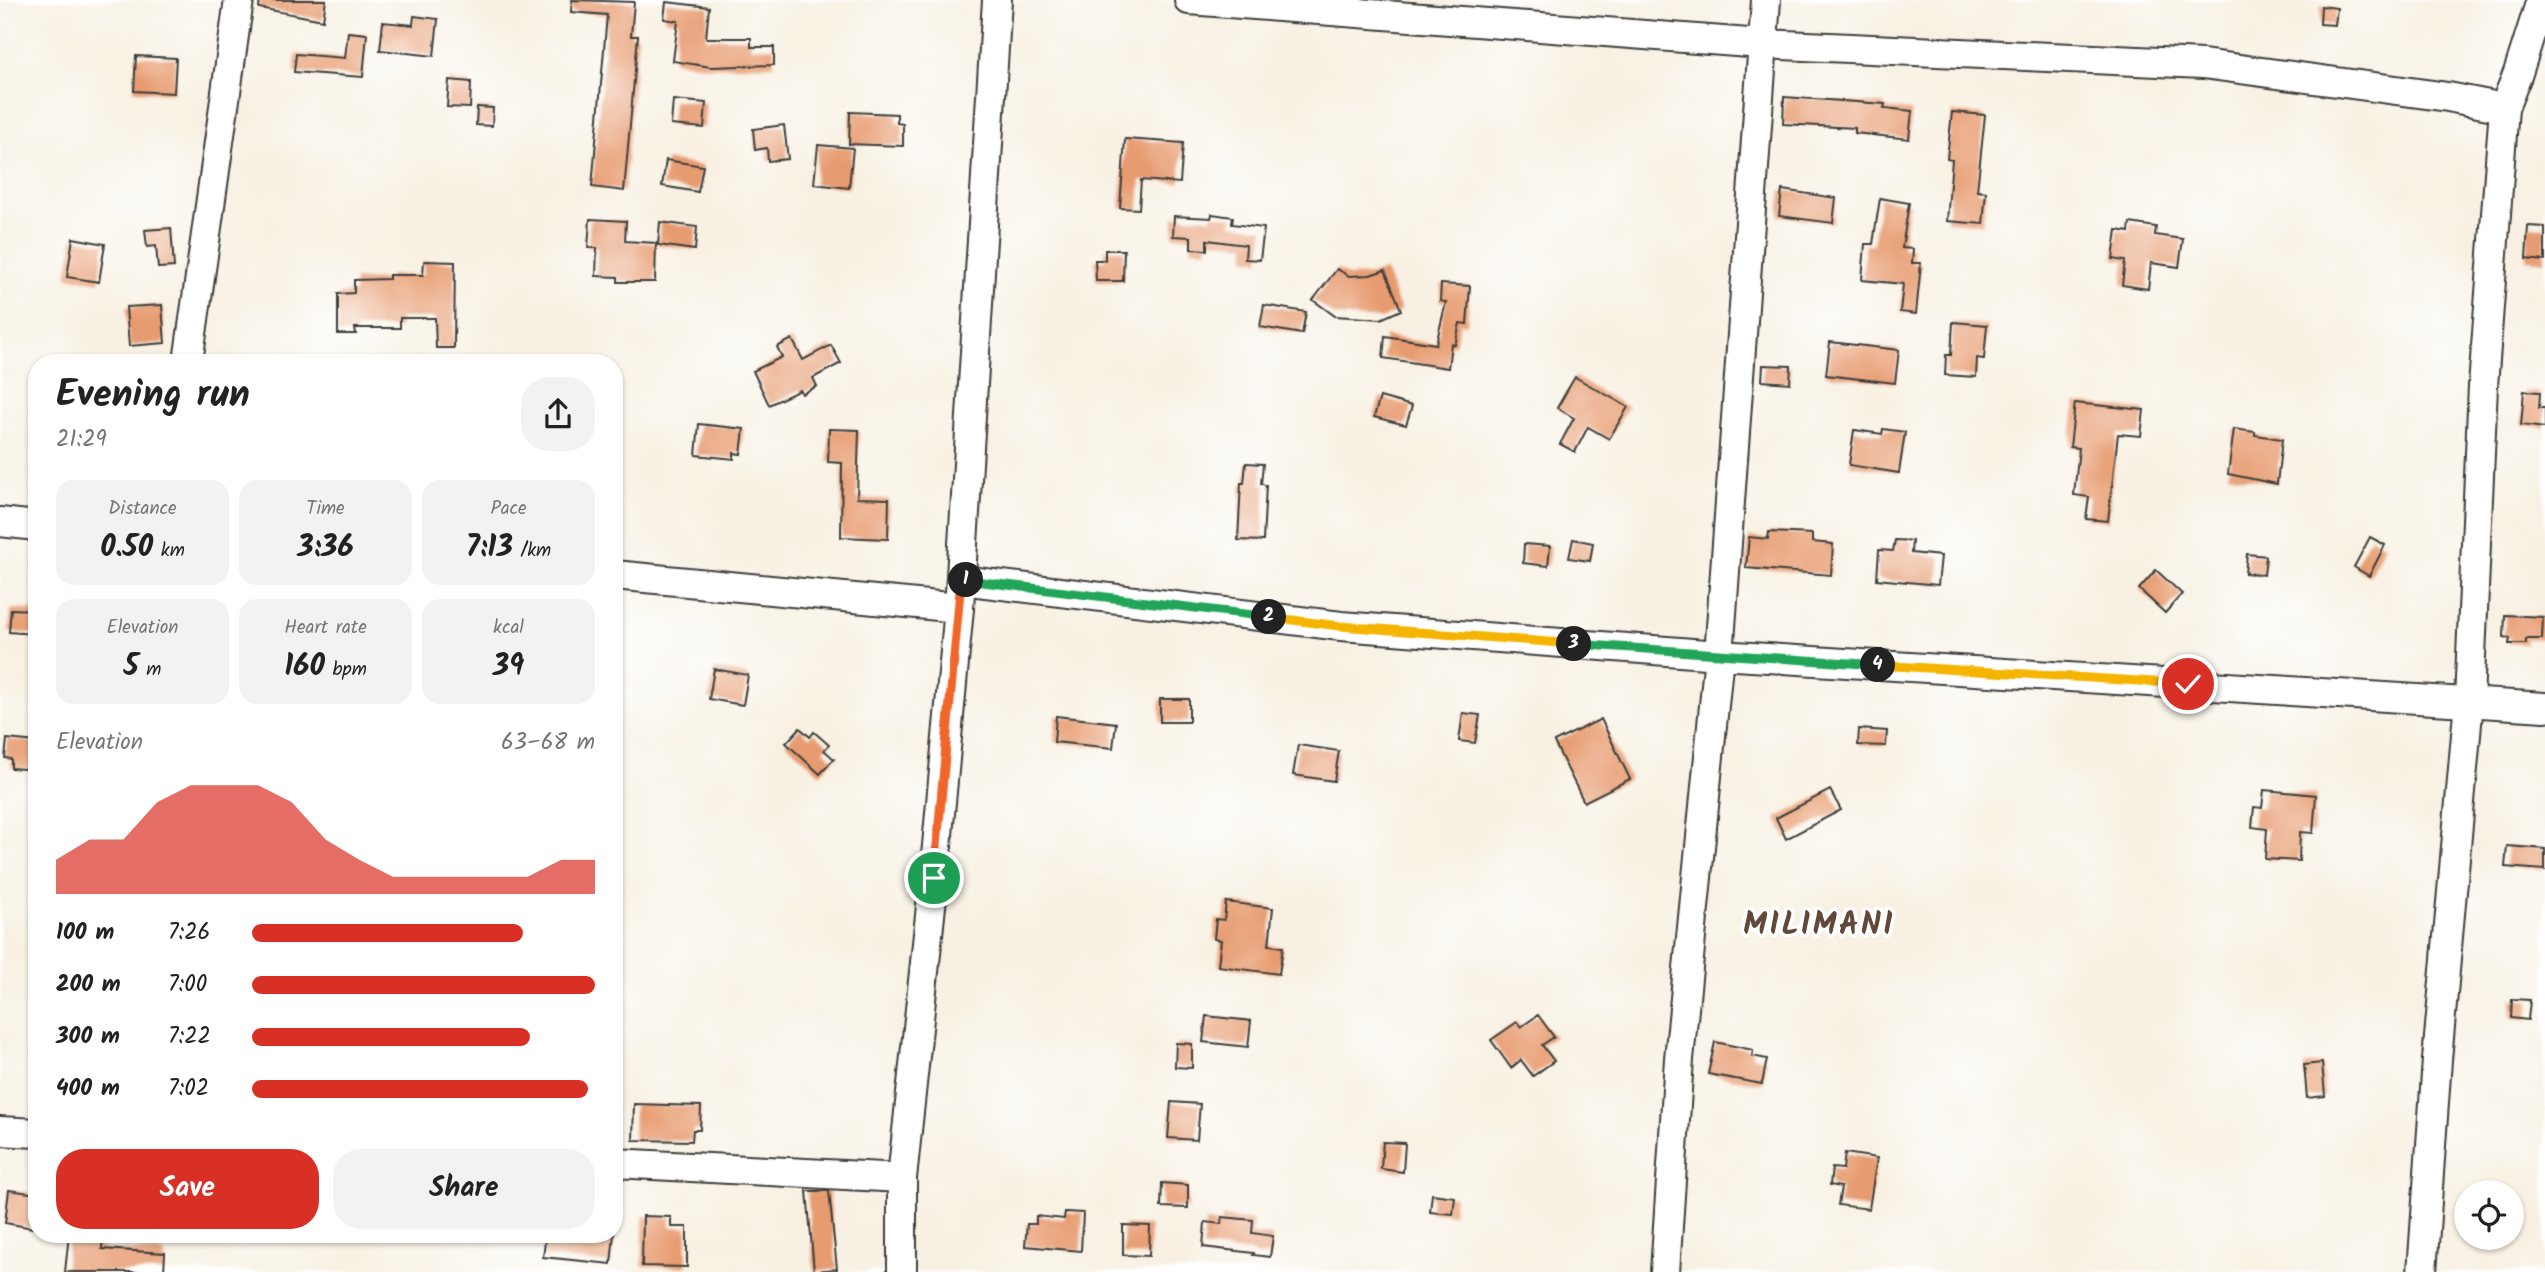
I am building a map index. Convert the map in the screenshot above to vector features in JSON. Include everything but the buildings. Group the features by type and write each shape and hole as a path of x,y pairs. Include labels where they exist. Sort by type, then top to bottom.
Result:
{"street":[{"path":"189,354 239,0"},
{"path":"902,1272 902,1178 959,608 997,0"},
{"path":"1189,0 1762,44 2203,64 2448,97 2504,108"},
{"path":"1665,1272 1679,1059 1719,655 1766,0"},
{"path":"2422,1272 2437,1060 2469,701 2483,386 2504,108 2541,0"},
{"path":"0,522 28,525"},
{"path":"623,576 959,608"},
{"path":"961,580 1340,626 1719,655 2545,707"},
{"path":"0,1131 28,1133"},
{"path":"623,1163 902,1178"}],"district":[{"name":"MILIMANI","path":"1819,925"}],"route":[{"path":"934,878 961,580 1340,626 1719,655 2188,684"}]}
